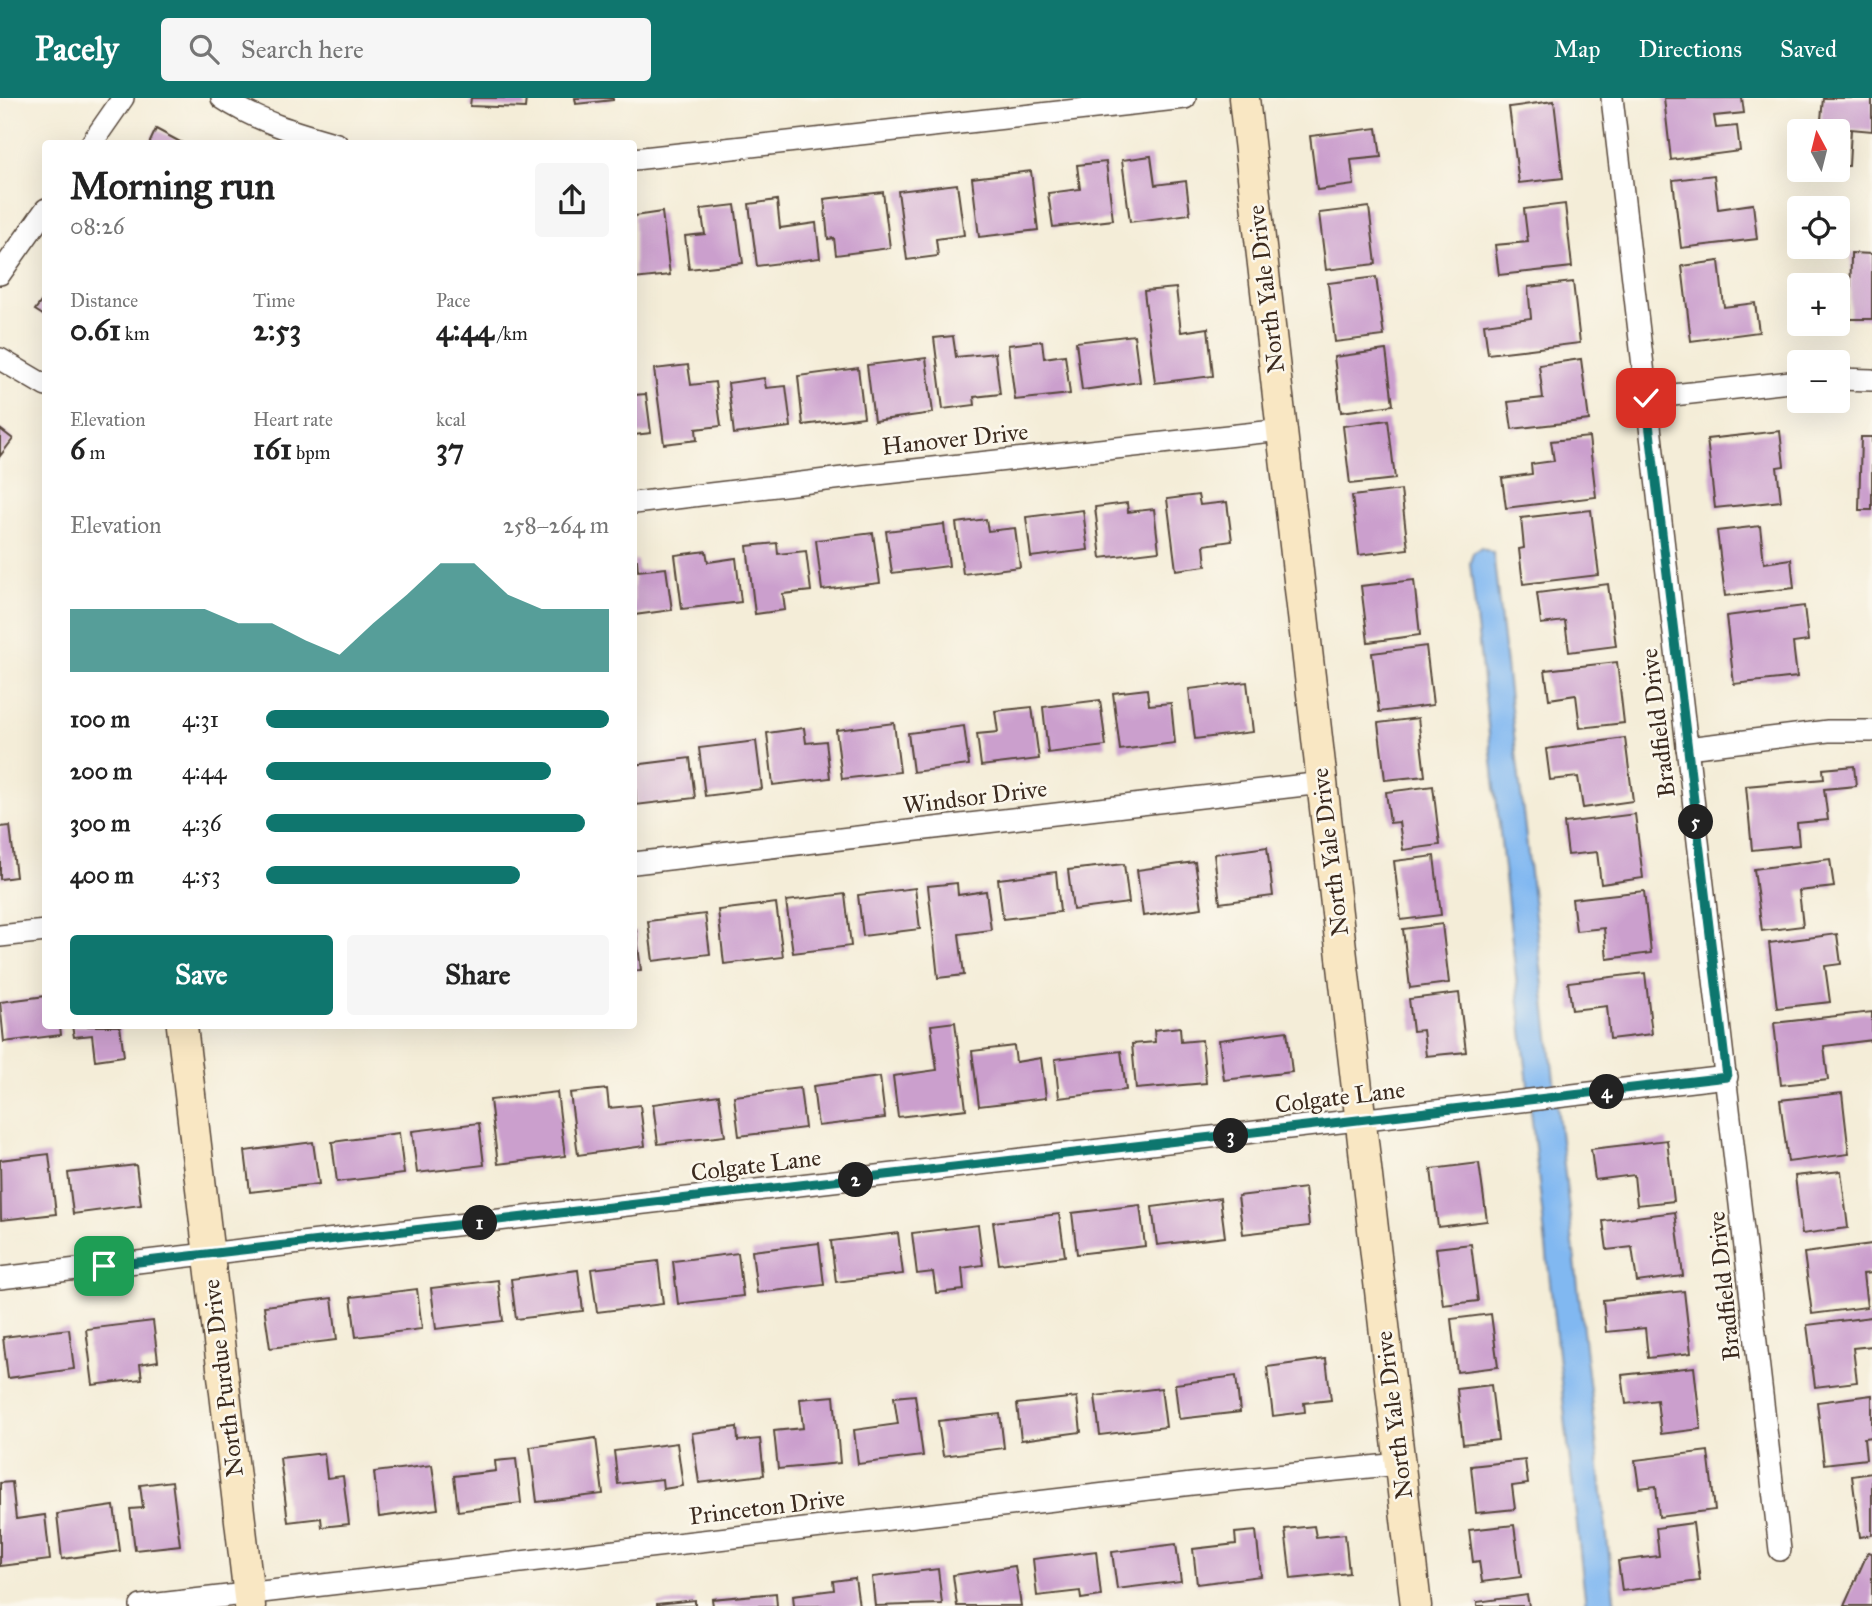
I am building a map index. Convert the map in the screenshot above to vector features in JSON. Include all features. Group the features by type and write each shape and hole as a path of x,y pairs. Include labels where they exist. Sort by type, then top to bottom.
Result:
{"street":[{"path":"94,140 123,98"},
{"path":"222,98 240,110 323,140"},
{"path":"637,159 1185,98"},
{"name":"North Yale Drive","path":"1244,98 1416,1606"},
{"name":"Bradfield Drive","path":"1612,98 1780,1550"},
{"path":"0,274 42,215"},
{"path":"0,359 42,384"},
{"path":"1850,379 1872,380"},
{"path":"1646,398 1787,382"},
{"name":"Hanover Drive","path":"637,503 868,474 1282,430"},
{"path":"1687,748 1828,731 1872,731"},
{"name":"Windsor Drive","path":"637,863 1322,783"},
{"path":"0,936 42,931"},
{"name":"North Purdue Drive","path":"182,1029 250,1600"},
{"name":"Colgate Lane","path":"0,1278 1727,1077"},
{"name":"Princeton Drive","path":"141,1606 250,1600 1192,1484 1400,1464"}],"water":[{"path":"1481,548 1493,553 1615,1606 1586,1606 1470,563 1473,553"}],"building":[{"path":"471,98 526,98 525,108 470,106"},
{"path":"575,98 613,98 613,100 576,104"},
{"path":"1664,98 1742,98 1744,113 1714,116 1716,128 1737,126 1740,151 1671,160"},
{"path":"1823,98 1872,98 1872,131 1851,129 1850,148 1850,119 1821,119"},
{"path":"1554,101 1563,178 1519,183 1509,107"},
{"path":"1377,128 1381,157 1351,160 1354,185 1317,190 1310,136"},
{"path":"156,129 177,140 151,140"},
{"path":"1151,156 1155,185 1186,181 1190,214 1130,222 1122,160"},
{"path":"1106,162 1113,220 1053,227 1048,193 1080,189 1077,165"},
{"path":"1031,171 1038,230 979,237 972,178"},
{"path":"1714,175 1718,209 1753,204 1757,239 1681,248 1673,180"},
{"path":"957,184 964,235 936,239 938,256 907,260 898,191"},
{"path":"883,192 890,248 836,255 834,238 828,239 824,199"},
{"path":"777,200 780,228 816,223 820,258 757,266 749,204"},
{"path":"1565,204 1572,267 1499,275 1495,245 1528,242 1524,209"},
{"path":"735,205 743,263 689,269 685,236 705,234 701,209"},
{"path":"1369,207 1376,264 1326,270 1319,213"},
{"path":"662,212 670,275 637,279 637,216"},
{"path":"1851,253 1872,254 1872,319 1850,319"},
{"path":"1719,261 1724,307 1755,303 1759,332 1691,341 1682,266"},
{"path":"1376,277 1384,336 1335,342 1328,283"},
{"path":"1573,282 1580,343 1488,354 1484,324 1531,318 1528,287"},
{"path":"1176,288 1181,332 1208,328 1213,376 1155,383 1144,291"},
{"path":"42,300 42,314 35,310"},
{"path":"1134,335 1140,382 1082,390 1076,342"},
{"path":"953,336 956,357 995,353 1000,394 974,397 975,405 943,409 934,338"},
{"path":"1042,341 1044,358 1065,355 1070,394 1015,400 1008,345"},
{"path":"1386,350 1393,405 1341,412 1334,357"},
{"path":"926,358 933,413 874,421 867,365"},
{"path":"1581,359 1589,420 1512,429 1508,402 1543,398 1539,365"},
{"path":"688,365 691,385 715,382 721,426 696,429 697,440 664,444 654,369"},
{"path":"858,368 864,417 803,425 798,376"},
{"path":"764,378 766,388 786,386 791,427 734,434 728,383"},
{"path":"646,394 651,433 637,435 637,395"},
{"path":"1388,420 1395,479 1350,484 1343,426"},
{"path":"0,429 13,439 0,456"},
{"path":"1780,431 1784,466 1777,467 1781,501 1715,508 1707,439"},
{"path":"1589,437 1596,497 1506,508 1502,478 1532,474 1531,464 1554,461 1551,441"},
{"path":"1861,437 1872,437 1872,510 1859,510"},
{"path":"1401,490 1408,549 1359,555 1352,496"},
{"path":"1198,495 1200,505 1227,502 1232,541 1204,545 1206,566 1176,570 1167,499"},
{"path":"1127,503 1128,512 1154,509 1159,551 1101,558 1095,507"},
{"path":"1083,510 1088,550 1031,557 1026,517"},
{"path":"1591,510 1599,575 1523,584 1519,549 1524,548 1521,518"},
{"path":"986,519 988,531 1015,528 1020,567 963,574 956,523"},
{"path":"944,524 949,566 892,573 886,531"},
{"path":"1760,526 1764,563 1791,559 1794,588 1725,596 1717,531"},
{"path":"873,533 880,583 822,590 816,540"},
{"path":"777,543 778,554 806,551 811,591 783,594 785,610 755,614 747,546"},
{"path":"706,551 708,562 736,558 741,602 682,609 675,555"},
{"path":"637,560 638,571 666,568 672,610 637,615"},
{"path":"1414,580 1420,635 1368,642 1361,586"},
{"path":"1608,584 1616,646 1569,652 1565,621 1541,624 1537,593"},
{"path":"1804,606 1808,641 1793,643 1797,677 1734,684 1726,616"},
{"path":"1426,646 1433,705 1379,712 1372,653"},
{"path":"1617,662 1624,723 1580,728 1576,695 1549,699 1545,670"},
{"path":"1247,682 1253,732 1195,739 1189,689"},
{"path":"1147,689 1149,705 1171,703 1175,743 1120,750 1113,693"},
{"path":"1100,700 1106,746 1048,753 1043,707"},
{"path":"1032,707 1039,759 981,766 977,734 998,732 995,711"},
{"path":"1418,718 1425,776 1385,780 1378,723"},
{"path":"894,723 900,772 842,779 836,730"},
{"path":"964,726 969,765 913,772 908,733"},
{"path":"804,728 806,743 826,741 830,778 773,785 767,733"},
{"path":"1625,738 1633,801 1583,808 1578,777 1550,780 1546,749"},
{"path":"756,741 762,789 705,796 699,748"},
{"path":"690,758 695,798 637,805 637,765"},
{"path":"1854,766 1856,786 1824,789 1828,820 1797,823 1799,845 1752,850 1746,786 1824,779 1823,769"},
{"path":"1433,786 1440,845 1403,850 1399,822 1390,823 1386,792"},
{"path":"1635,814 1643,878 1601,884 1597,852 1568,855 1564,823"},
{"path":"10,826 16,877 0,879 0,827"},
{"path":"1267,847 1273,896 1220,903 1214,854"},
{"path":"1434,856 1441,915 1401,920 1394,861"},
{"path":"1830,859 1834,887 1799,891 1803,926 1762,931 1754,869"},
{"path":"1195,862 1202,908 1143,916 1137,870"},
{"path":"1124,864 1129,903 1073,910 1068,870"},
{"path":"1056,872 1060,912 1003,919 998,879"},
{"path":"957,883 958,895 986,891 991,930 959,934 964,975 938,978 928,886"},
{"path":"915,888 920,929 863,936 858,895"},
{"path":"1644,891 1651,953 1607,959 1604,928 1576,931 1572,899"},
{"path":"845,894 851,946 793,953 786,901"},
{"path":"776,903 783,957 724,964 718,910"},
{"path":"705,914 710,954 653,961 648,921"},
{"path":"1442,924 1449,983 1410,988 1403,929"},
{"path":"1837,934 1841,964 1825,966 1830,1002 1777,1008 1769,943"},
{"path":"637,938 641,970 637,971"},
{"path":"1645,973 1652,1034 1610,1039 1607,1006 1572,1010 1568,982"},
{"path":"1459,993 1466,1052 1426,1056 1423,1030 1413,1031 1409,999"},
{"path":"42,997 42,1029 60,1029 61,1035 4,1042 0,1002"},
{"path":"1872,1012 1872,1040 1824,1046 1828,1080 1781,1085 1774,1023"},
{"path":"955,1022 966,1109 898,1117 893,1076 937,1070 931,1025"},
{"path":"1180,1027 1181,1042 1202,1040 1206,1083 1136,1089 1132,1044 1155,1042 1154,1030"},
{"path":"73,1029 120,1029 124,1056 95,1060 92,1035 74,1037"},
{"path":"1287,1031 1292,1072 1224,1080 1219,1040"},
{"path":"1014,1046 1016,1062 1041,1058 1046,1098 979,1106 972,1051"},
{"path":"1121,1051 1126,1090 1059,1098 1055,1059"},
{"path":"880,1077 885,1118 818,1126 813,1086"},
{"path":"800,1088 805,1128 739,1136 734,1096"},
{"path":"607,1089 609,1108 640,1105 645,1146 578,1155 570,1093"},
{"path":"557,1092 565,1156 498,1164 490,1100"},
{"path":"1842,1093 1849,1154 1788,1162 1780,1100"},
{"path":"719,1095 725,1136 658,1144 653,1104"},
{"path":"479,1123 484,1165 417,1173 412,1131"},
{"path":"399,1133 404,1174 337,1182 332,1142"},
{"path":"1667,1140 1674,1201 1637,1205 1634,1175 1595,1180 1591,1149"},
{"path":"313,1142 319,1184 250,1192 245,1151"},
{"path":"49,1154 56,1214 1,1220 0,1160"},
{"path":"1479,1163 1487,1221 1438,1227 1431,1169"},
{"path":"136,1165 141,1205 73,1214 68,1173"},
{"path":"1841,1171 1848,1228 1802,1234 1795,1176"},
{"path":"1305,1188 1309,1226 1243,1234 1238,1196"},
{"path":"1220,1198 1225,1237 1157,1245 1152,1207"},
{"path":"1140,1205 1145,1246 1077,1254 1072,1213"},
{"path":"1675,1212 1683,1276 1637,1282 1632,1247 1607,1250 1603,1221"},
{"path":"1059,1214 1065,1256 999,1264 993,1222"},
{"path":"978,1225 983,1265 962,1268 964,1290 936,1293 933,1272 917,1274 912,1233"},
{"path":"898,1233 903,1274 836,1282 831,1241"},
{"path":"819,1243 824,1285 757,1293 752,1251"},
{"path":"1471,1244 1478,1301 1443,1305 1436,1248"},
{"path":"1872,1244 1872,1273 1863,1274 1867,1307 1812,1314 1804,1253"},
{"path":"738,1253 743,1296 678,1304 673,1261"},
{"path":"658,1261 663,1304 597,1312 591,1269"},
{"path":"578,1270 583,1311 516,1319 511,1279"},
{"path":"498,1280 503,1321 436,1329 431,1288"},
{"path":"417,1289 422,1329 356,1337 351,1297"},
{"path":"1684,1291 1691,1353 1648,1358 1645,1328 1606,1332 1603,1300"},
{"path":"332,1298 337,1340 270,1348 264,1306"},
{"path":"1491,1314 1498,1367 1457,1372 1451,1319"},
{"path":"1872,1317 1872,1346 1853,1348 1857,1382 1815,1387 1807,1325"},
{"path":"153,1321 158,1361 140,1364 142,1379 93,1385 86,1329"},
{"path":"69,1329 74,1369 8,1378 3,1337"},
{"path":"1326,1359 1331,1400 1304,1403 1305,1412 1273,1416 1267,1367"},
{"path":"1694,1367 1701,1429 1661,1434 1657,1400 1626,1404 1622,1375"},
{"path":"1236,1376 1240,1412 1179,1419 1175,1384"},
{"path":"1491,1385 1498,1440 1463,1444 1457,1389"},
{"path":"1161,1388 1166,1427 1100,1435 1095,1396"},
{"path":"915,1395 923,1456 858,1464 854,1430 898,1424 894,1397"},
{"path":"1872,1395 1872,1437 1864,1438 1866,1459 1824,1464 1817,1402"},
{"path":"834,1396 840,1463 778,1469 774,1431 803,1428 800,1399"},
{"path":"1077,1397 1081,1432 1021,1440 1017,1404"},
{"path":"1000,1414 1004,1448 943,1456 938,1421"},
{"path":"737,1427 738,1441 760,1439 764,1475 699,1483 692,1433"},
{"path":"596,1438 603,1494 537,1502 530,1447"},
{"path":"677,1443 683,1486 663,1489 662,1479 618,1484 614,1451"},
{"path":"1708,1451 1715,1510 1659,1517 1656,1486 1639,1488 1635,1460"},
{"path":"324,1453 327,1478 343,1476 349,1524 322,1527 321,1518 288,1522 280,1458"},
{"path":"516,1459 521,1503 458,1511 454,1476 496,1471 495,1461"},
{"path":"1525,1460 1528,1484 1512,1486 1515,1509 1476,1513 1471,1466"},
{"path":"432,1465 438,1509 379,1517 374,1472"},
{"path":"1872,1473 1872,1535 1860,1537 1852,1476"},
{"path":"172,1481 180,1545 135,1550 130,1509 143,1508 140,1485"},
{"path":"12,1482 16,1519 45,1515 50,1560 0,1566 0,1483"},
{"path":"114,1506 120,1551 62,1559 57,1514"},
{"path":"1693,1523 1700,1581 1622,1591 1618,1561 1659,1556 1656,1528"},
{"path":"1514,1525 1521,1577 1482,1582 1479,1561 1473,1562 1469,1530"},
{"path":"1314,1526 1316,1537 1345,1534 1349,1573 1291,1579 1285,1529"},
{"path":"1256,1531 1261,1576 1197,1584 1193,1549 1236,1544 1235,1533"},
{"path":"1176,1544 1181,1581 1117,1589 1112,1552"},
{"path":"1096,1551 1101,1596 1081,1599 1080,1591 1037,1596 1033,1559"},
{"path":"1868,1552 1872,1553 1872,1606 1844,1606"},
{"path":"1015,1566 1021,1606 957,1606 953,1575"},
{"path":"938,1569 942,1604 875,1606 872,1577"},
{"path":"855,1578 859,1606 794,1606 793,1595 834,1590 833,1581"},
{"path":"776,1593 777,1606 713,1606 712,1599"},
{"path":"1527,1595 1529,1606 1477,1606 1477,1602"},
{"path":"695,1600 695,1606 657,1606 657,1604"}],"route":[{"path":"104,1266 1265,1133 1727,1077 1646,398"}]}
